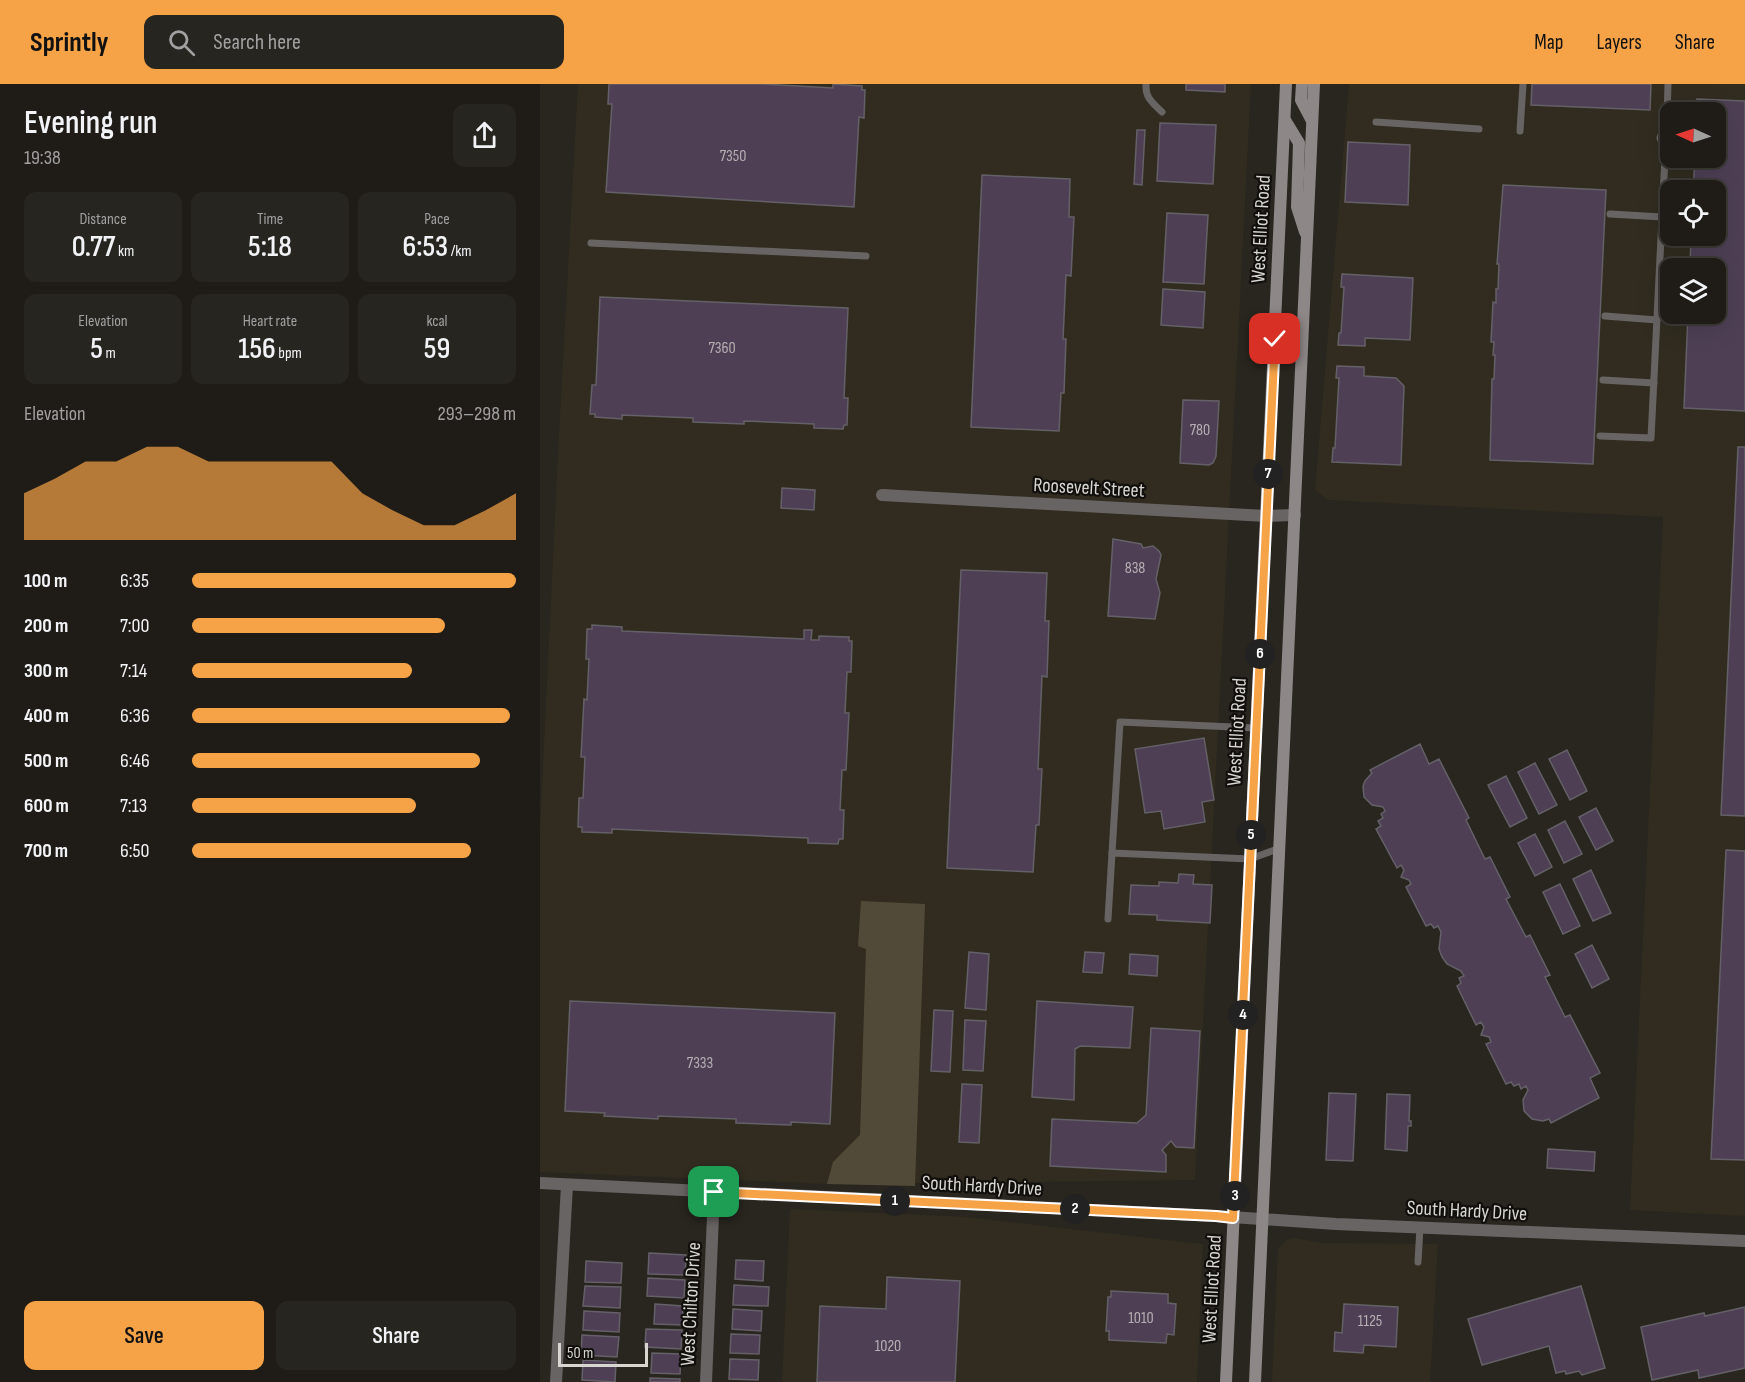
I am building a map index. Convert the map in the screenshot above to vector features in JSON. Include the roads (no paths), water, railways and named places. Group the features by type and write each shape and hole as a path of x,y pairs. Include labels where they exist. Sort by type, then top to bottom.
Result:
{"main road":[{"name":"West Elliot Road","path":"1226,1382 1287,84"},
{"path":"1302,84 1301,100 1312,121"},
{"path":"1255,1382 1314,84"},
{"path":"1285,120 1299,143 1297,207 1307,239"}],"street":[{"name":"Roosevelt Street","path":"882,495 1266,516 1295,514"},
{"name":"South Hardy Drive","path":"540,1183 1204,1215 1262,1220 1745,1241"},
{"path":"556,1382 567,1185"},
{"name":"West Chilton Drive","path":"706,1382 714,1192"}],"lane":[{"path":"1146,84 1146,92 1150,101 1162,112"},
{"path":"1520,131 1523,84"},
{"path":"1664,180 1665,157 1660,138 1667,118 1668,84"},
{"path":"1376,122 1479,129"},
{"path":"1610,214 1660,217"},
{"path":"591,243 866,256"},
{"path":"1600,436 1651,438 1661,246"},
{"path":"1605,316 1657,320"},
{"path":"1603,380 1654,383"},
{"path":"1108,919 1120,722 1256,728"},
{"path":"1112,853 1250,859 1280,848"},
{"path":"1418,1262 1420,1227"}]}
